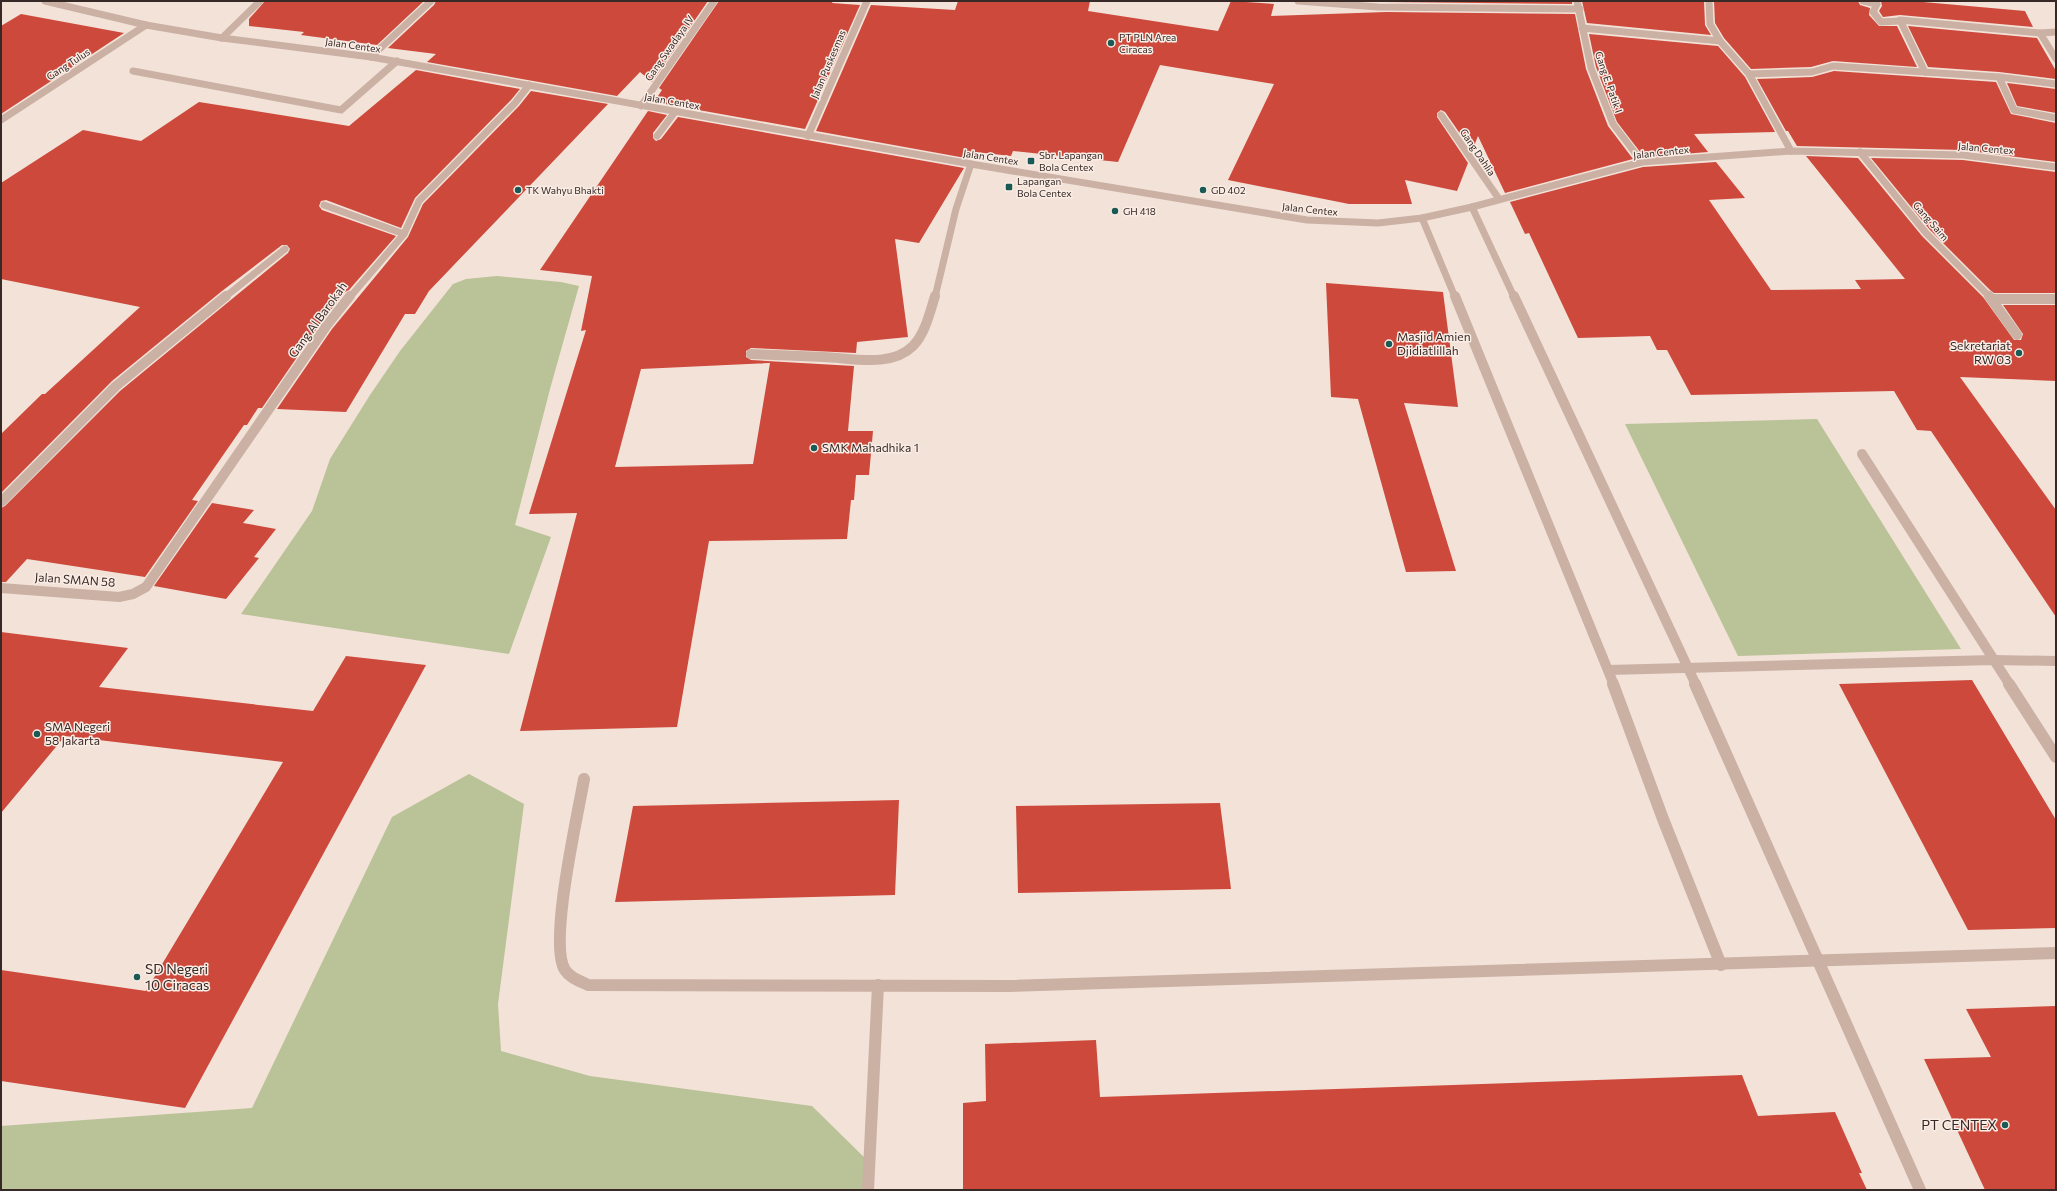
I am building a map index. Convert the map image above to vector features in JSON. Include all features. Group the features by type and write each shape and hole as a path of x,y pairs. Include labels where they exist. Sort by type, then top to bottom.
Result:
{"street":[{"name":"Jalan Centex","path":"45,1 73,4 146,25 222,38 397,61 808,136 1306,220 1378,223 1422,218 1472,207 1642,162 1790,151 1963,155 2056,167"},
{"path":"222,38 260,1"},
{"path":"371,57 431,1"},
{"name":"Gang Swadaya IV","path":"641,106 714,1"},
{"name":"Jalan Puskesmas","path":"808,136 867,1"},
{"path":"1298,1 1580,9"},
{"name":"Gang E. Patik I","path":"1577,1 1580,9 1582,28 1591,68 1608,113 1614,124 1642,162"},
{"path":"1709,1 1710,24 1720,41 1749,74 1790,151"},
{"path":"1863,1 1877,4 1872,12 1878,22 1882,24 1903,20 2040,32 2056,32"},
{"path":"1900,21 1925,72"},
{"name":"Gang Tulus","path":"1,120 146,25"},
{"path":"1582,28 1720,41"},
{"path":"2040,32 2056,59"},
{"path":"133,71 341,110 397,61"},
{"path":"1749,74 1812,72 1833,66 1999,77 2056,84"},
{"path":"1999,77 2014,110 2056,118"},
{"name":"Gang Al Barokah","path":"146,587 327,325 386,253 404,234 419,201 515,103 529,85"},
{"path":"657,136 675,112"},
{"name":"Gang Dahlia","path":"1441,115 1499,200"},
{"name":"Gang Saim","path":"1860,152 1926,233 1992,299 2017,335"},
{"path":"751,354 868,359 893,356 911,350 917,344 928,319 944,263 952,224 971,164"},
{"path":"324,205 404,234"},
{"path":"1472,207 1688,668 1920,1190"},
{"path":"1422,218 1506,418 1608,670 1662,818 1721,965"},
{"path":"1,502 116,386 285,249"},
{"path":"1992,299 2056,299"},
{"path":"1862,454 2056,757"},
{"name":"Jalan SMAN 58","path":"1,588 119,597 129,596 146,587"},
{"path":"1608,670 1993,660 2056,661"},
{"path":"584,779 560,914 559,939 564,969 578,982 597,986 1009,986 1721,965 1818,960 2056,953"},
{"path":"868,1190 878,985"}],"green space":[{"path":"497,276 561,282 579,286 550,389 515,525 551,537 509,654 241,614 312,511 330,459 370,395 400,351 453,284 466,279"},
{"path":"1817,419 1961,649 1738,656 1625,424"},
{"path":"469,774 524,804 498,1004 501,1051 590,1076 812,1106 870,1163 869,1190 1,1190 1,1126 252,1108 392,817"}],"building":[{"path":"265,1 424,1 377,45 301,35 304,32 249,26 249,19"},
{"path":"436,1 708,1 652,82 640,72 617,96 427,62 436,54 388,48 434,5"},
{"path":"719,1 833,1 832,3 860,5 805,129 654,102 662,90 659,88"},
{"path":"958,1 1090,1 1088,11 1218,31 1231,1 1274,4 1271,16 1386,12 1575,14 1586,69 1608,126 1633,159 1505,193 1478,136 1472,151 1445,112 1441,110 1437,113 1437,117 1468,163 1457,191 1405,180 1412,204 1349,204 1228,180 1274,84 1160,65 1118,162 1013,151 1011,156 976,152 971,159 816,131 871,5 955,10"},
{"path":"1384,1 1572,1 1572,4 1385,2"},
{"path":"1582,1 1704,1 1705,25 1711,35 1587,23"},
{"path":"1714,1 1858,1 1860,5 1870,8 1869,15 1879,26 1897,26 1917,67 1833,61 1811,67 1751,69 1724,38 1715,23"},
{"path":"1881,1 1912,1 2025,11 2033,27 1900,15 1883,17 1879,11 1882,6"},
{"path":"21,14 124,33 1,114 1,26"},
{"path":"1908,26 2037,38 2056,71 2056,79 1999,72 1928,67"},
{"path":"1589,34 1718,46 1745,77 1775,132 1694,134 1708,152 1644,157 1617,122 1596,67"},
{"path":"416,70 520,89 415,198 401,228 326,200 321,201 319,206 322,210 396,236 349,290 345,292 322,321 262,408 258,408 247,425 244,425 192,500 198,501 145,577 27,559 6,582 1,582 1,508 5,506 120,391 288,253 290,249 287,245 282,245 222,291 112,381 1,493 1,434 42,394 45,394 140,307 1,279 1,183 83,130 141,141 199,102 349,126"},
{"path":"1834,71 1996,82 2011,114 2056,123 2056,162 1963,150 1797,146 1788,131 1786,131 1757,79 1812,77"},
{"path":"2007,83 2056,89 2056,113 2017,106"},
{"path":"531,91 608,104 429,291 415,314 405,314 346,412 277,409 332,329 408,237 423,204 519,106"},
{"path":"648,111 667,115 653,133 653,138 656,141 661,139 678,117 964,168 919,243 895,239 908,337 857,342 856,353 751,348 746,351 746,357 751,360 854,366 848,431 873,431 869,475 856,475 854,500 851,500 847,539 709,541 677,727 520,731 577,513 529,514 586,330 581,331 592,276 540,270","holes":["770,363 753,464 615,467 641,369"]},
{"path":"1806,156 1858,158 1922,236 1983,297 2014,340 2021,340 2023,334 2003,305 2056,305 2056,381 1960,377 2056,510 2056,617 1931,431 1917,430 1894,391 1691,395 1667,350 1657,350 1650,336 1578,338 1529,233 1525,234 1510,202 1643,167 1716,162 1745,198 1709,200 1771,290 1861,289 1855,280 1905,279"},
{"path":"1871,158 1963,160 2056,172 2056,293 1994,293 1930,230"},
{"name":"Masjid Amien Djidiatlillah","path":"1326,283 1443,292 1458,407 1404,403 1456,571 1406,572 1358,399 1331,397"},
{"path":"212,503 254,510 243,523 276,529 254,557 259,558 226,599 154,586"},
{"path":"1,632 128,648 99,687 313,711 346,656 426,665 185,1108 1,1081 1,970 146,991 283,762 65,736 1,813"},
{"path":"1972,680 2056,820 2056,928 1968,930 1839,684"},
{"path":"899,800 895,895 615,902 633,806"},
{"path":"1220,803 1231,889 1018,893 1016,806"},
{"name":"PT CENTEX","path":"2056,1006 2056,1190 1985,1190 1924,1059 1991,1057 1966,1009"},
{"path":"1096,1040 1100,1097 1742,1075 1758,1116 1835,1112 1862,1173 1859,1173 1867,1190 963,1190 963,1103 986,1101 985,1044"}],"place":[{"name":"PT PLN Area Ciracas","path":"1111,43"},
{"name":"Sbr. Lapangan Bola Centex","path":"1031,161"},
{"name":"Lapangan Bola Centex","path":"1009,187"},
{"name":"TK Wahyu Bhakti","path":"518,190"},
{"name":"GD 402","path":"1203,190"},
{"name":"GH 418","path":"1115,211"},
{"name":"Masjid Amien Djidiatlillah","path":"1389,344"},
{"name":"Sekretariat RW 03","path":"2019,353"},
{"name":"SMK Mahadhika 1","path":"814,448"},
{"name":"SMA Negeri 58 Jakarta","path":"37,734"},
{"name":"SD Negeri 10 Ciracas","path":"137,977"},
{"name":"PT CENTEX","path":"2005,1125"}]}
